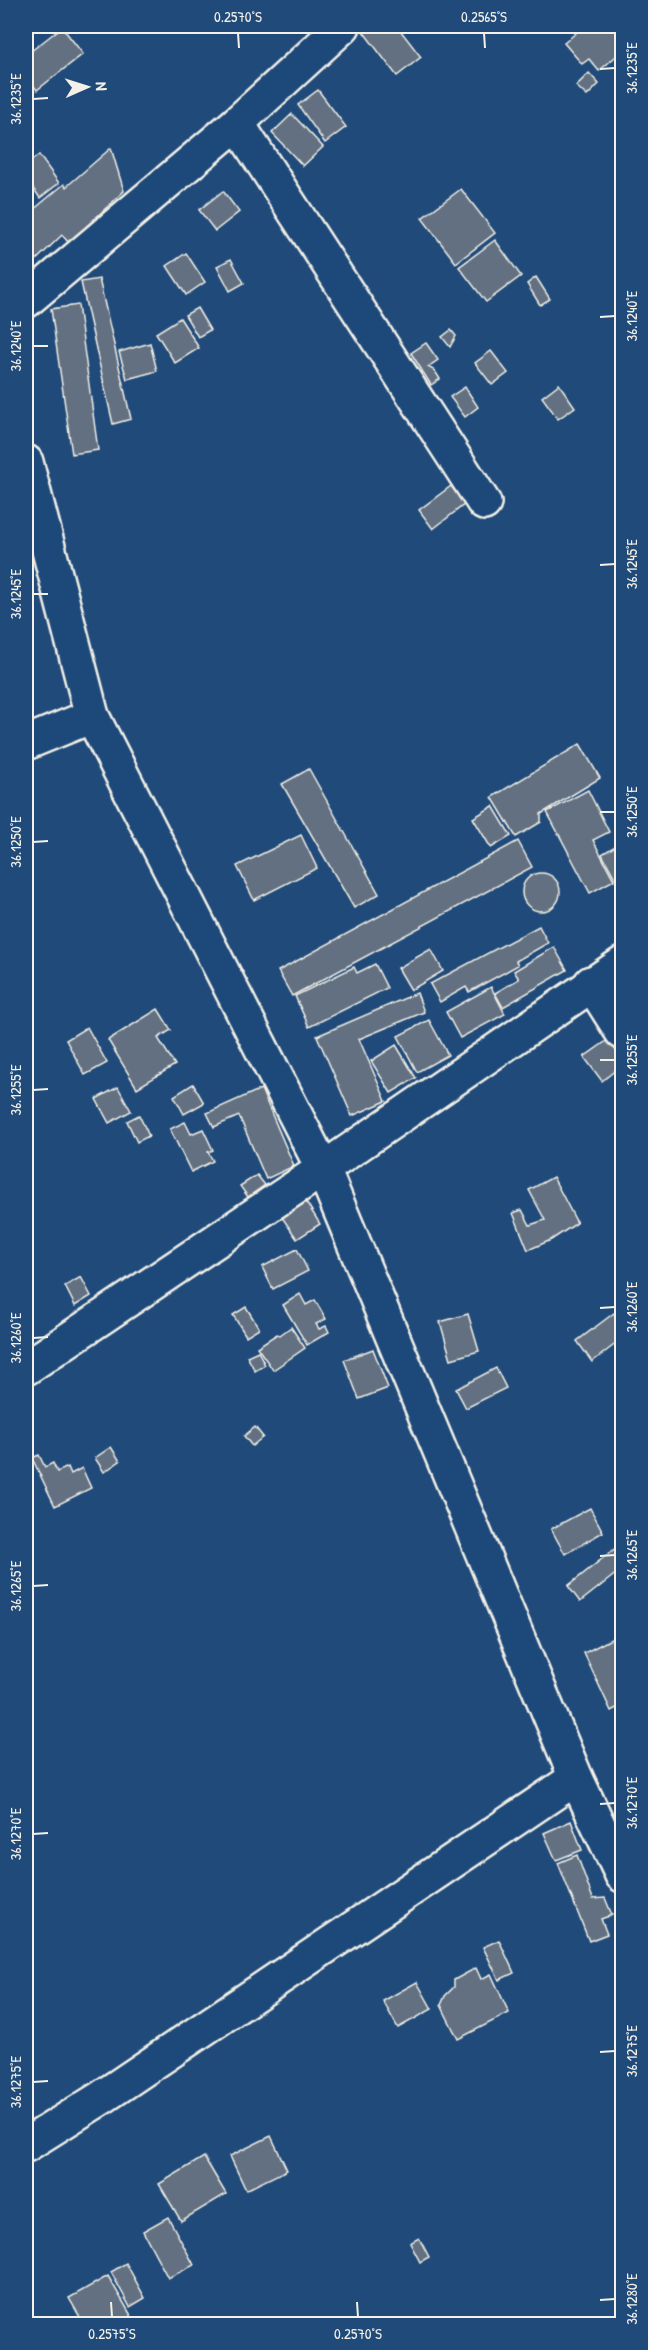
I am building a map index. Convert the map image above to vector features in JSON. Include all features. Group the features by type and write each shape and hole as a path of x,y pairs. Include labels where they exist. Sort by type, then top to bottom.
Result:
{"street":[{"path":"26,301 237,123 343,26"},
{"path":"237,123 484,503"},
{"path":"26,462 92,716 323,1169 576,1778 622,1875"},
{"path":"26,743 92,716"},
{"path":"26,1368 323,1169 622,963"},
{"path":"591,984 622,1032"},
{"path":"26,2145 111,2091 576,1778"}],"building":[{"path":"26,26 43,26 26,33"},
{"path":"359,26 397,26 421,57 397,76"},
{"path":"570,26 622,26 622,51 599,71 589,59 582,64 564,43 576,33"},
{"path":"62,27 83,54 37,90 26,76 26,55"},
{"path":"589,73 599,84 587,96 576,86"},
{"path":"318,90 346,127 325,143 298,105"},
{"path":"292,114 323,147 303,166 272,133"},
{"path":"111,148 124,191 69,243 62,235 28,268 26,216 64,184 66,187"},
{"path":"39,155 59,183 40,198 26,178 26,165"},
{"path":"461,189 495,233 456,263 422,218"},
{"path":"223,191 239,212 215,231 199,210"},
{"path":"495,240 521,276 486,302 459,267"},
{"path":"186,253 205,282 186,295 167,266"},
{"path":"231,259 244,283 230,291 217,266"},
{"path":"536,277 550,299 540,305 527,284"},
{"path":"99,279 131,419 113,424 81,282"},
{"path":"78,305 98,450 72,454 51,309"},
{"path":"197,308 210,330 198,337 185,315"},
{"path":"180,318 199,348 175,363 156,333"},
{"path":"451,330 456,336 450,347 442,337"},
{"path":"150,343 157,371 127,379 119,352"},
{"path":"426,343 438,360 428,367 435,371 440,379 431,385 411,353"},
{"path":"491,351 508,373 492,385 475,363"},
{"path":"559,384 575,407 558,419 542,397"},
{"path":"465,387 478,407 465,417 450,397"},
{"path":"451,486 465,504 433,529 419,510"},
{"path":"580,744 600,778 541,814 541,822 516,837 492,797"},
{"path":"309,769 379,894 354,908 282,784"},
{"path":"588,790 609,832 593,840 614,880 590,893 547,812"},
{"path":"493,806 511,836 491,848 473,818"},
{"path":"301,835 317,868 254,900 237,866"},
{"path":"518,841 532,867 292,996 278,971"},
{"path":"622,842 622,874 615,878 602,854"},
{"path":"541,873 554,879 560,892 554,905 541,911 528,905 522,892 528,879"},
{"path":"539,926 548,943 516,961 518,965 469,992 466,987 440,1002 430,984"},
{"path":"554,947 567,970 503,1007 495,993 519,979 514,971"},
{"path":"431,949 443,971 411,990 398,968"},
{"path":"375,964 387,988 309,1027 295,996 354,967 357,973"},
{"path":"491,987 505,1014 460,1038 446,1012"},
{"path":"417,993 424,1012 359,1039 386,1101 352,1116 317,1036"},
{"path":"158,1009 171,1030 158,1038 175,1065 137,1088 108,1040"},
{"path":"429,1020 448,1055 417,1072 398,1036"},
{"path":"87,1027 107,1063 85,1075 66,1040"},
{"path":"608,1040 622,1059 622,1065 602,1081 584,1057"},
{"path":"396,1045 416,1078 391,1093 371,1061"},
{"path":"193,1084 204,1103 184,1114 174,1096"},
{"path":"118,1087 131,1111 109,1123 96,1099"},
{"path":"261,1089 294,1166 266,1179 239,1116 214,1127 207,1113"},
{"path":"139,1115 149,1136 137,1142 127,1121"},
{"path":"185,1122 191,1134 203,1129 213,1150 208,1152 213,1161 191,1172 170,1129"},
{"path":"257,1175 265,1185 248,1197 240,1186"},
{"path":"553,1177 577,1223 551,1240 528,1250 513,1213 522,1210 530,1225 545,1220 529,1190"},
{"path":"303,1197 320,1224 297,1239 279,1213"},
{"path":"297,1249 308,1271 273,1289 262,1267"},
{"path":"81,1277 91,1296 75,1306 65,1286"},
{"path":"300,1294 306,1305 315,1300 326,1319 316,1324 319,1329 326,1326 329,1332 307,1345 283,1305"},
{"path":"246,1307 259,1328 246,1336 233,1315"},
{"path":"614,1313 622,1325 622,1339 592,1362 577,1341"},
{"path":"468,1314 479,1351 451,1359 440,1322"},
{"path":"291,1327 305,1348 273,1370 257,1347"},
{"path":"373,1349 388,1388 359,1399 344,1360"},
{"path":"258,1351 265,1365 255,1371 247,1356"},
{"path":"496,1368 506,1388 466,1408 456,1389"},
{"path":"255,1427 263,1437 252,1446 244,1436"},
{"path":"111,1447 120,1461 104,1472 95,1458"},
{"path":"39,1455 45,1467 53,1463 57,1472 68,1467 71,1474 82,1468 91,1488 55,1506 32,1458"},
{"path":"590,1508 603,1532 565,1554 551,1529"},
{"path":"622,1543 622,1569 580,1602 568,1586"},
{"path":"622,1631 622,1649 615,1635"},
{"path":"613,1638 622,1658 622,1705 611,1711 584,1653"},
{"path":"571,1821 582,1850 556,1860 544,1833"},
{"path":"577,1855 593,1899 605,1898 612,1915 601,1919 607,1934 589,1941 558,1863"},
{"path":"499,1940 514,1973 499,1980 483,1947"},
{"path":"476,1968 481,1979 491,1974 509,2013 458,2039 441,2005 445,1996 454,1987 454,1980"},
{"path":"417,1982 432,2009 398,2028 383,2001"},
{"path":"271,2136 287,2170 246,2190 230,2156"},
{"path":"204,2157 226,2194 181,2221 159,2184"},
{"path":"168,2217 194,2265 168,2278 143,2231"},
{"path":"419,2238 429,2257 420,2262 410,2243"},
{"path":"126,2263 145,2298 130,2307 111,2272"},
{"path":"108,2276 136,2324 84,2324 69,2298"}]}
